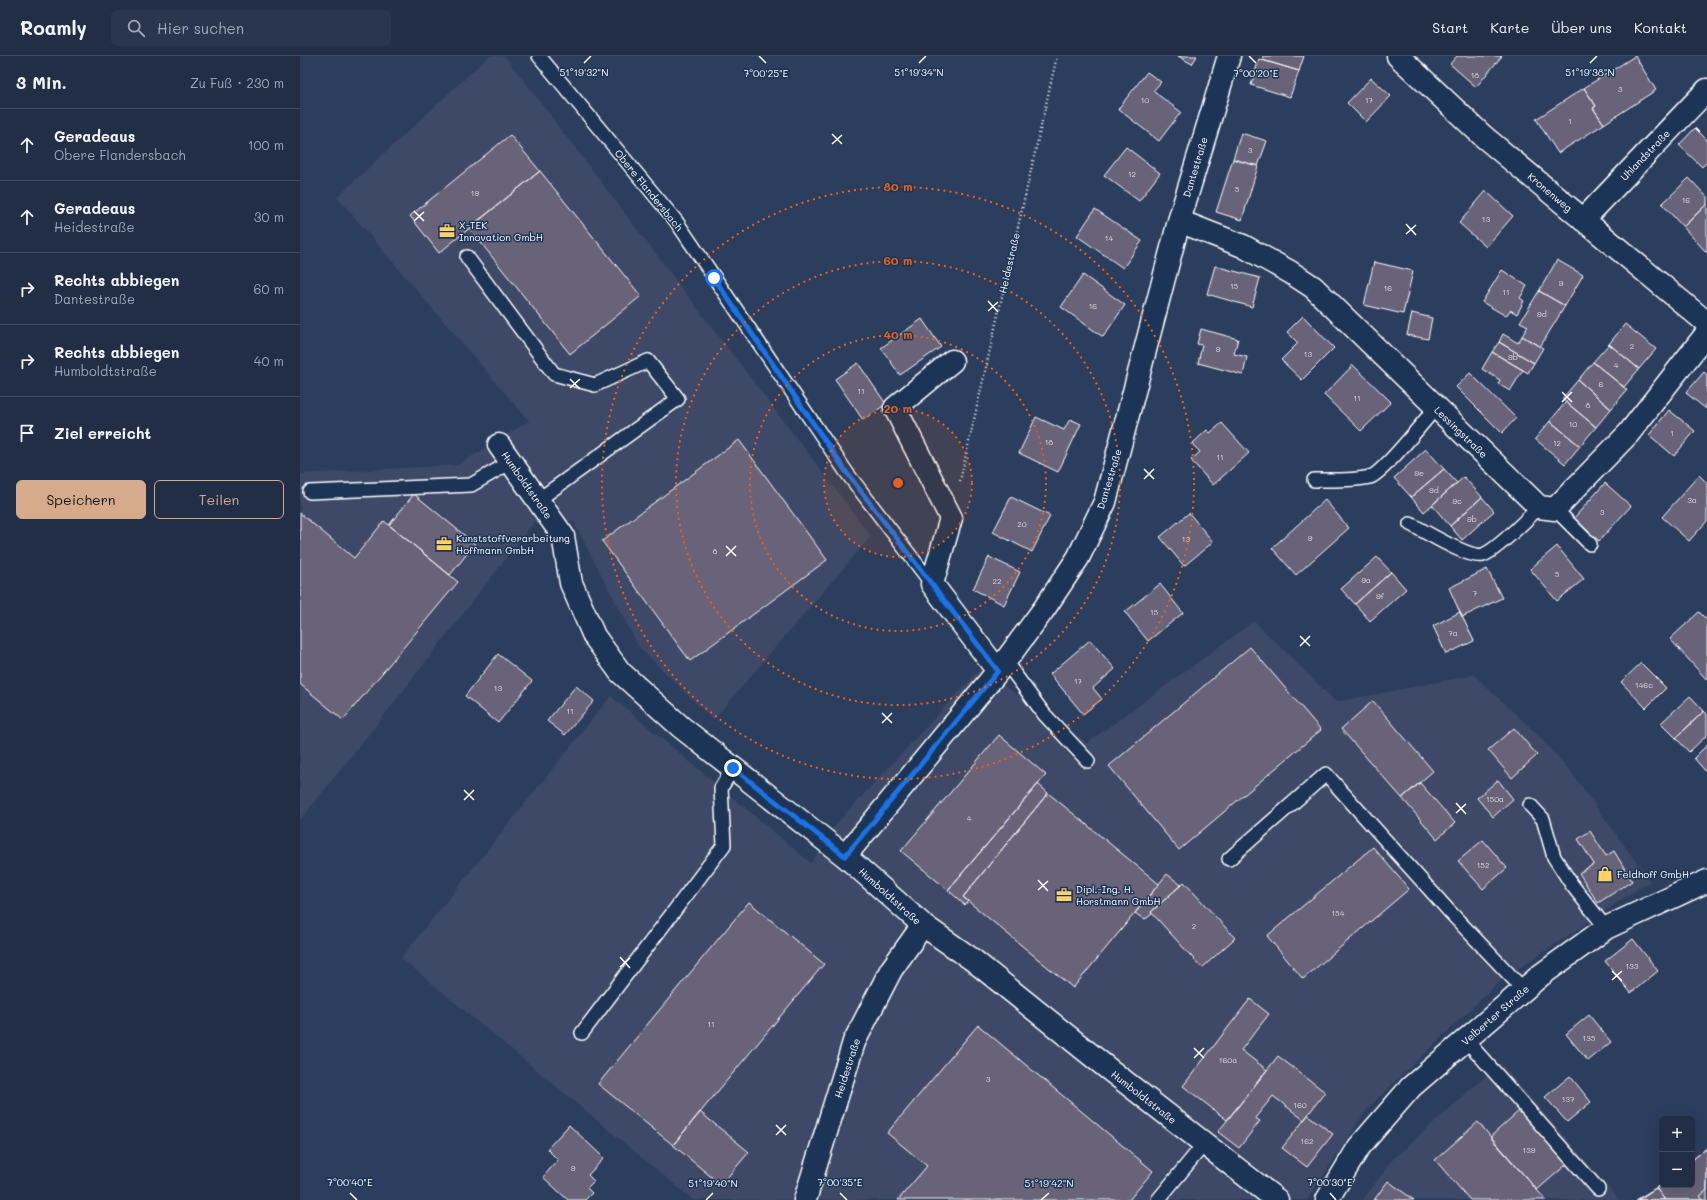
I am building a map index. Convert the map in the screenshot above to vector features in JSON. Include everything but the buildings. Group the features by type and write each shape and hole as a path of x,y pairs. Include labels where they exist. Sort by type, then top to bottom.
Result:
{"street":[{"name":"Dantestraße","path":"845,856 1001,666 1044,609 1078,558 1104,502 1179,221 1229,56"},
{"name":"Kronenweg","path":"1398,56 1483,136 1707,323"},
{"name":"Uhlandstraße","path":"1583,220 1707,90"},
{"name":"Lessingstraße","path":"1179,221 1244,246 1290,272 1313,288 1436,407 1547,508"},
{"path":"1547,508 1629,433 1707,334"},
{"path":"952,361 895,408 951,518 932,584 1001,666"},
{"name":"Humboldtstraße","path":"505,453 563,536 571,583 594,636 620,672 681,727 845,856 923,925 973,960 1106,1067 1277,1200"},
{"name":"Velberter Straße","path":"1327,1200 1359,1147 1411,1087 1541,975 1606,928 1707,881"},
{"name":"Heidestraße","path":"805,1200 854,1042 891,970 923,925"}],"lane":[{"name":"Obere Flandersbach","path":"539,56 676,221 847,473 932,584"},
{"path":"467,257 554,374 595,385 648,361 678,399 538,500"},
{"path":"1314,480 1344,480 1371,476 1395,455 1436,407"},
{"path":"310,492 471,485 505,453"},
{"path":"1410,524 1467,554 1482,555 1497,546 1547,508 1590,544"},
{"path":"1001,666 1088,761"},
{"path":"582,1033 724,845 721,788 733,768"},
{"path":"1228,859 1326,774 1448,911 1524,990"},
{"path":"1530,805 1543,819 1554,857 1572,885 1606,928"},
{"path":"1466,1040 1598,1188"},
{"path":"1158,1200 1204,1144"}],"path":[{"name":"Heidestraße","path":"951,518 1057,56"}],"shaded area":[{"path":"489,56 505,56 871,536 713,720 639,647 573,521 535,521 390,708 300,820 300,474 458,465 529,421 337,197"},
{"path":"1254,621 1336,702 1474,675 1535,732 1569,769 1650,881 1500,981 1368,1108 1307,1200 693,1200 401,958 611,696 811,863 836,824 980,669 1087,743"},
{"path":"1500,1063 1620,1200 1363,1200 1392,1160"}],"place":[{"name":"X-TEK Innovation GmbH","path":"447,231"},
{"name":"Kunststoffverarbeitung Hoffmann GmbH","path":"444,544"},
{"name":"Feldhoff GmbH","path":"1605,874"},
{"name":"Dipl.-Ing. H. Horstmann GmbH","path":"1064,895"}],"route":[{"path":"714,278 847,473 998,671 845,856 733,768"}]}
